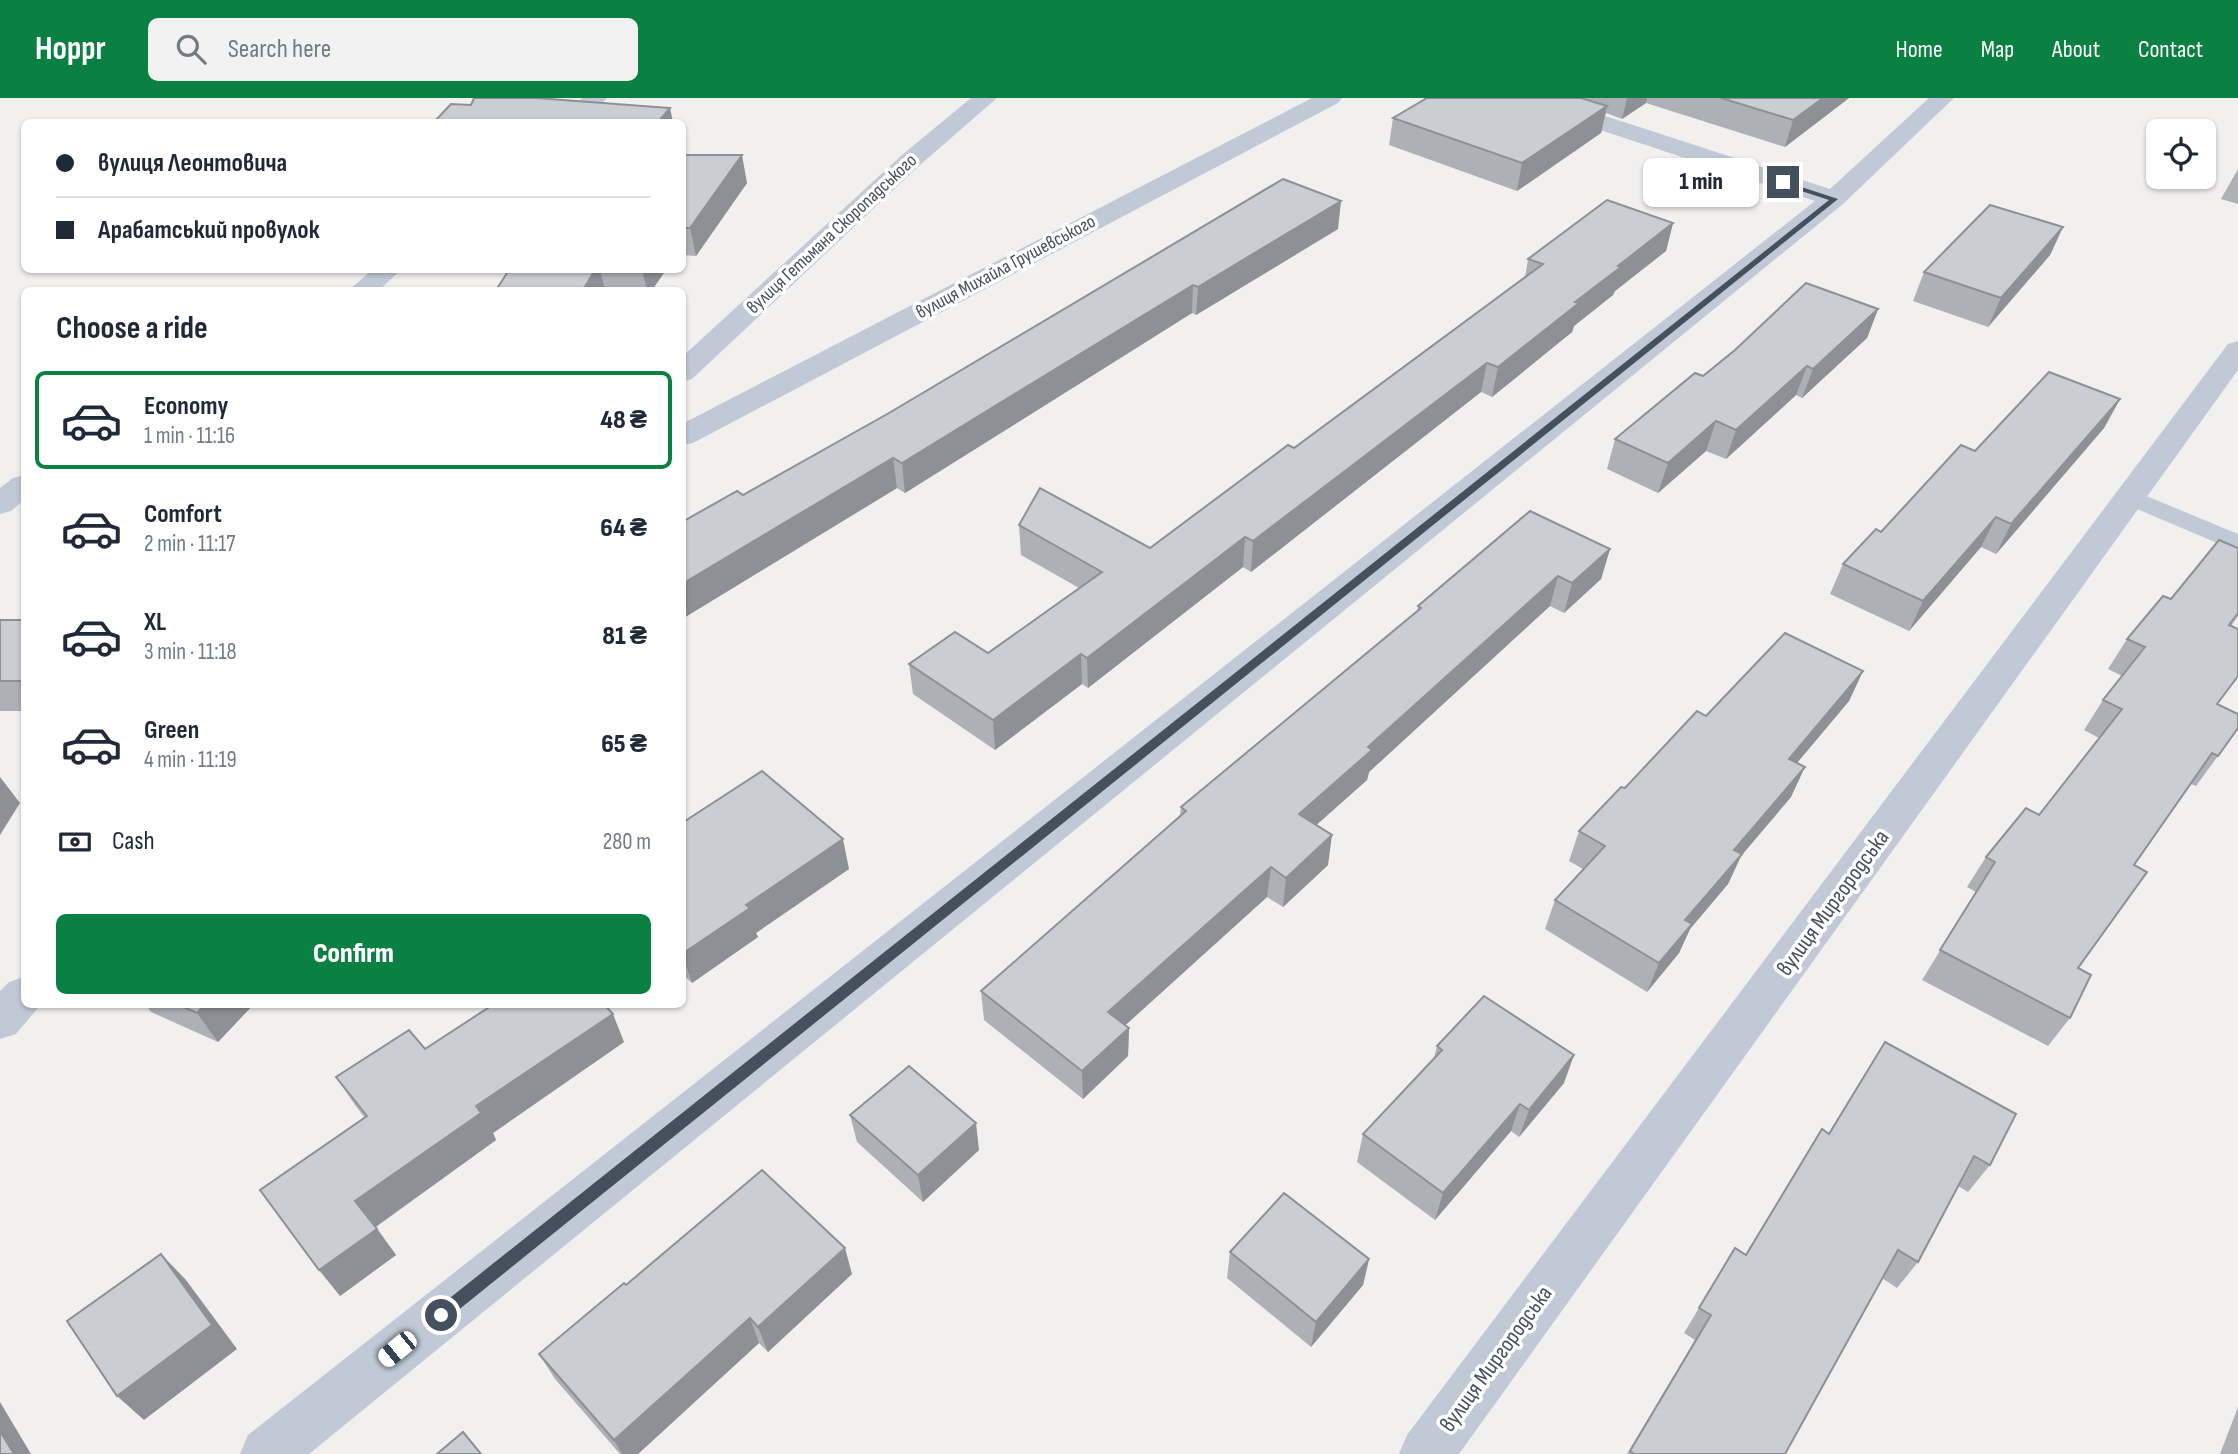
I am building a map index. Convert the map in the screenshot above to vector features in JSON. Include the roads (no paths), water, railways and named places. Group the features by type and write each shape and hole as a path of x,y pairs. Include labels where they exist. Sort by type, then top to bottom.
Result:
{"street":[{"path":"573,119 595,98"},
{"name":"вулиця Гетьмана Скоропадського","path":"686,369 911,160 985,98"},
{"name":"вулиця Михайла Грушевського","path":"686,434 1330,98"},
{"path":"1527,98 1834,199"},
{"path":"267,1454 1834,199 1942,98"},
{"path":"366,287 384,273"},
{"name":"вулиця Миргородська","path":"1426,1454 2132,498 2238,350"},
{"path":"0,504 21,487"},
{"path":"0,1021 21,998"}],"lane":[{"path":"2132,498 2238,544"}]}
